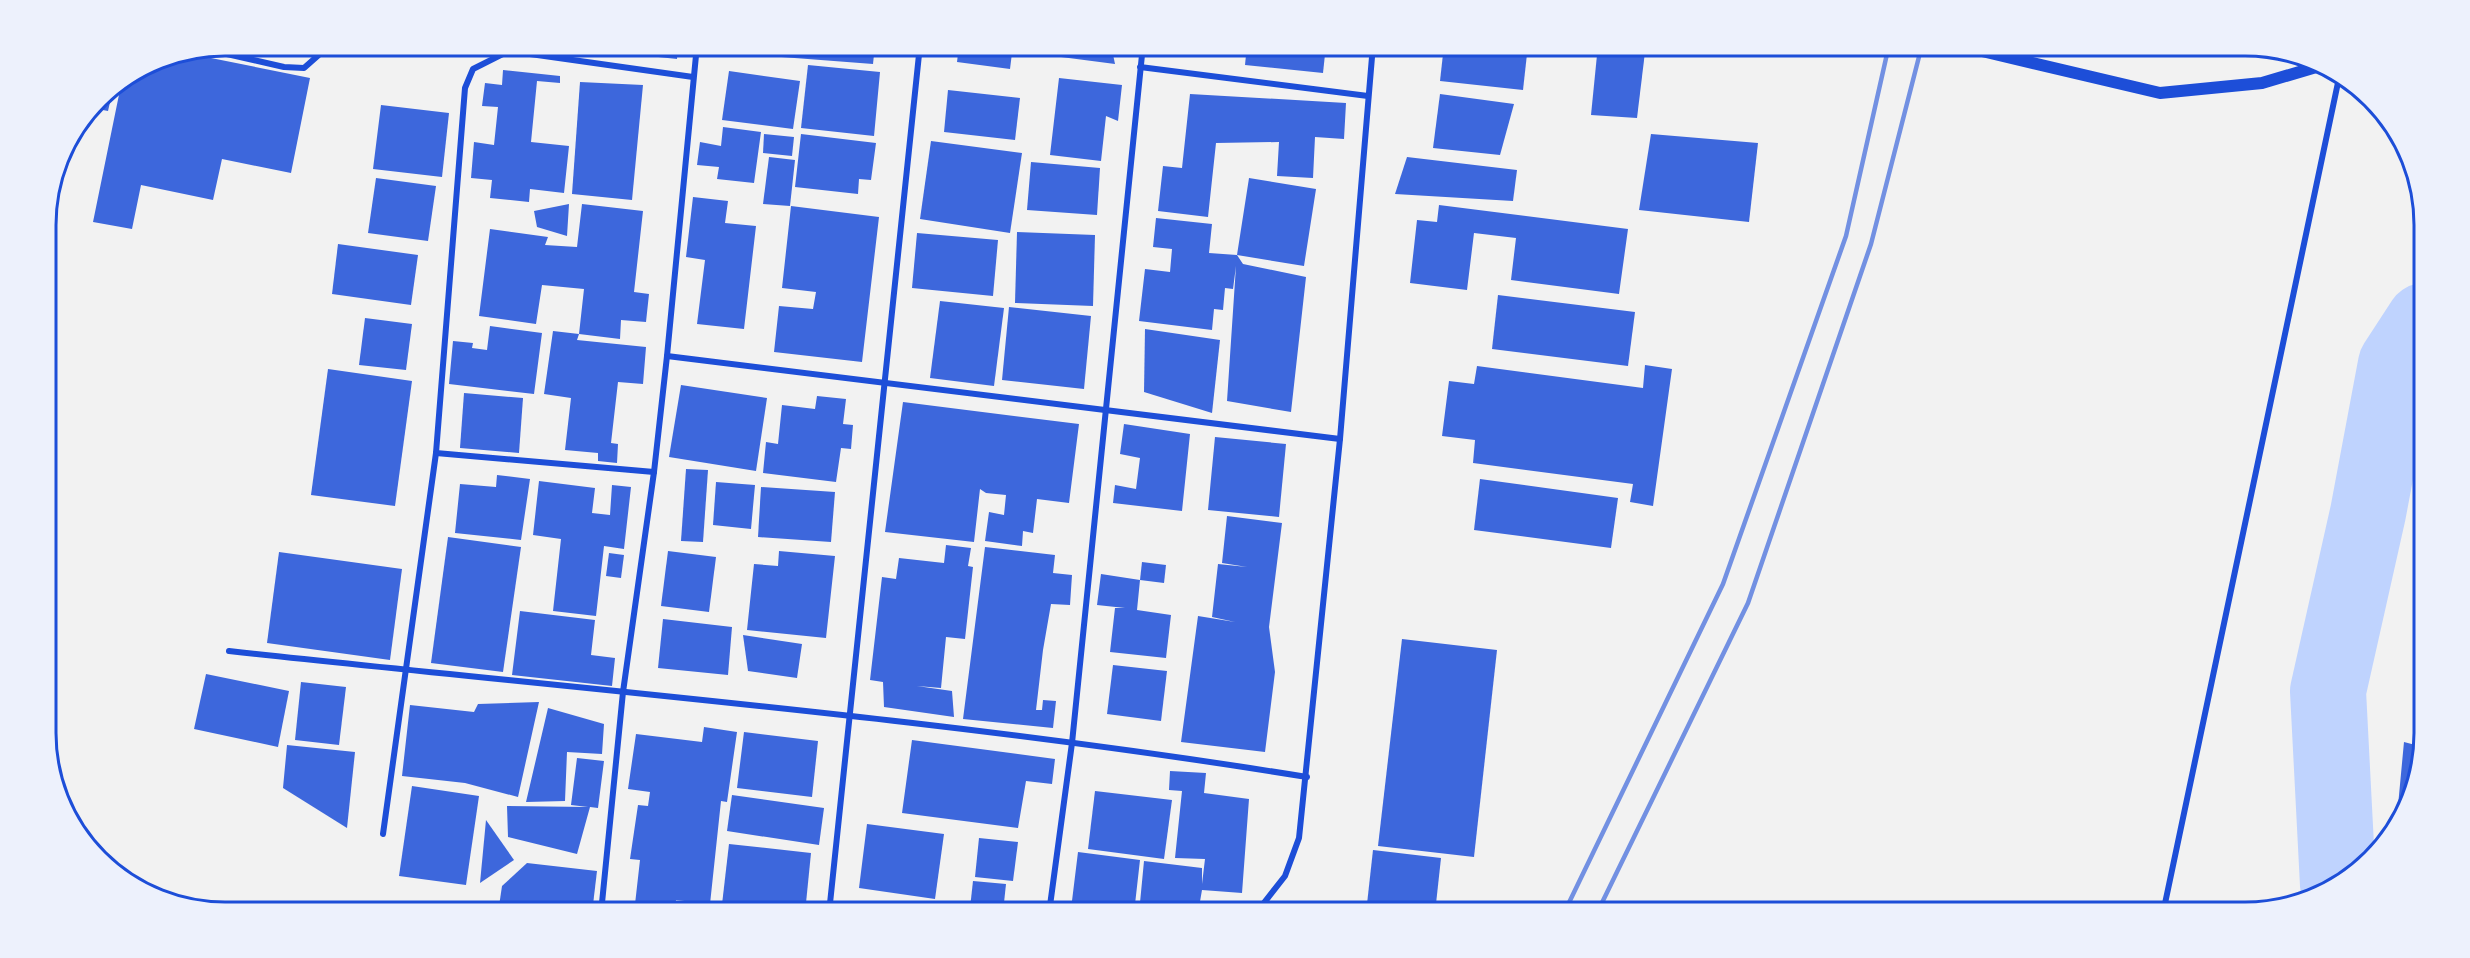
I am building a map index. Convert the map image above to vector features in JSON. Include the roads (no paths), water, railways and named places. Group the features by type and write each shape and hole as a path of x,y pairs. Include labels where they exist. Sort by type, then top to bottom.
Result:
{"main road":[{"path":"2003,56 2160,93 2262,83 2309,68"}],"street":[{"path":"236,56 284,67 304,68 318,56"},
{"path":"383,834 436,453 465,88 473,69 499,56"},
{"path":"544,56 693,77"},
{"path":"602,902 623,692 654,472 667,356 696,56"},
{"path":"830,902 919,56"},
{"path":"1050,902 1072,743 1142,56"},
{"path":"1265,902 1285,876 1293,859 1299,838 1307,777 1341,439 1372,56"},
{"path":"1140,67 1368,96"},
{"path":"2165,902 2338,83"},
{"path":"667,356 1341,439"},
{"path":"436,453 654,472"},
{"path":"229,651 623,692 1072,743 1307,777"}],"waterway":[{"path":"2337,875 2328,691 2368,513 2396,364 2414,336"}],"railway":[{"path":"1569,902 1723,584 1846,236 1887,56"},
{"path":"1602,902 1748,603 1871,244 1919,56"}]}
